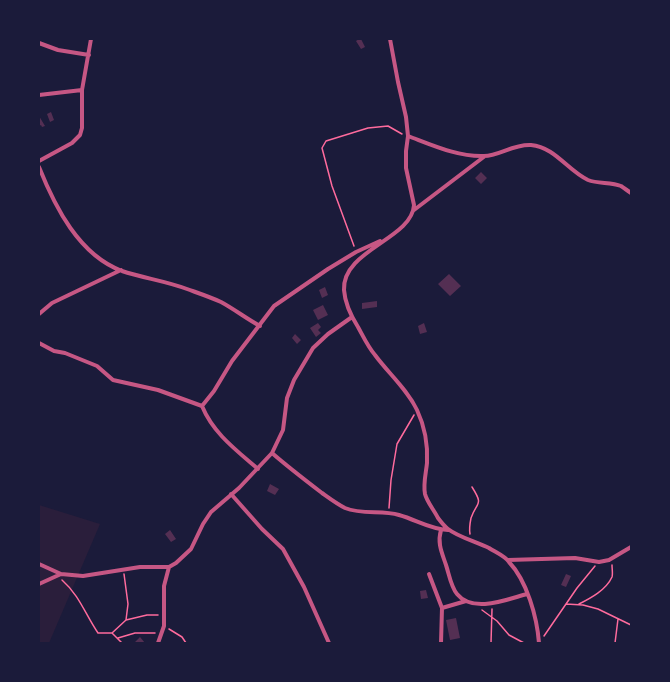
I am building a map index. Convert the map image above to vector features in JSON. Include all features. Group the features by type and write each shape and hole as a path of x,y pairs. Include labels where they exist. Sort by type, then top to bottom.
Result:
{"street":[{"path":"39,161 72,143 80,135 82,128 82,90 91,39"},
{"path":"390,39 406,117 408,136 406,168 414,210"},
{"path":"39,43 58,50 89,55"},
{"path":"39,95 82,90"},
{"path":"408,136 450,151 468,155 485,156 519,146 542,148 562,160 587,179 620,186 631,193"},
{"path":"448,530 430,505 425,494 427,445 423,426 417,410 404,388 374,354 352,317 347,306 344,290 345,281 357,260 403,226 414,210 485,156"},
{"path":"39,167 45,183 71,230 81,242 108,265 137,276 173,284 204,295 221,303 260,326"},
{"path":"202,406 214,391 232,361 274,306 328,269 356,252 388,237"},
{"path":"39,314 52,303 121,270"},
{"path":"39,564 59,575 82,576 140,566 169,567 176,563 191,549 203,524 211,512 258,469 272,452 283,430 286,398 294,380 313,348 328,334 352,317"},
{"path":"39,343 54,351 65,353 97,366 113,380 158,390 202,406"},
{"path":"202,406 206,417 220,434 232,447 258,469"},
{"path":"272,452 294,473 346,508 366,512 388,512 400,515 427,526 441,530 448,530 489,548 508,560 521,577 527,594 540,640 534,643"},
{"path":"231,494 262,529 283,548 304,587 329,643"},
{"path":"441,530 438,537 440,547 457,595 466,601 477,605 492,603 527,594"},
{"path":"508,560 575,558 599,562 612,558 631,547"},
{"path":"158,643 164,626 164,586 169,567"},
{"path":"429,574 442,608 441,643"},
{"path":"39,584 59,575"},
{"path":"442,608 466,601"}],"path":[{"path":"356,252 332,186 322,148 326,141 368,128 388,126 408,136"},
{"path":"388,512 391,480 397,444 417,410"},
{"path":"470,540 469,530 471,518 479,504 478,496 472,487"},
{"path":"577,605 592,597 606,586 613,576 612,558"},
{"path":"540,640 577,588 599,562"},
{"path":"123,568 128,604 126,620"},
{"path":"59,575 78,599 98,633 112,633 122,643"},
{"path":"491,643 492,603"},
{"path":"566,604 598,609 631,625"},
{"path":"477,605 480,609 492,617 509,635 524,643"},
{"path":"112,633 126,620 147,615 164,615"},
{"path":"615,643 618,619"},
{"path":"164,626 182,637 186,643"},
{"path":"118,638 135,633 149,632 161,634"}],"shaded area":[{"path":"39,505 100,524 49,643 39,643"}],"building":[{"path":"361,39 365,47 361,49 356,41"},
{"path":"51,112 54,120 50,122 47,114"},
{"path":"39,116 45,126 39,126"},
{"path":"481,172 487,178 481,184 475,178"},
{"path":"449,274 461,286 450,296 438,284"},
{"path":"325,287 328,295 322,298 319,290"},
{"path":"377,301 377,307 362,309 362,303"},
{"path":"323,305 328,315 318,320 313,310"},
{"path":"318,323 321,327 318,330 321,333 316,337 310,328"},
{"path":"424,323 427,332 420,334 418,326"},
{"path":"295,334 301,340 297,344 292,338"},
{"path":"270,484 279,489 275,495 267,491"},
{"path":"170,530 176,539 171,542 165,534"},
{"path":"566,574 571,576 566,587 561,585"},
{"path":"426,590 428,598 421,599 420,591"},
{"path":"456,618 460,638 450,640 446,620"},
{"path":"140,637 145,643 134,643"}]}
